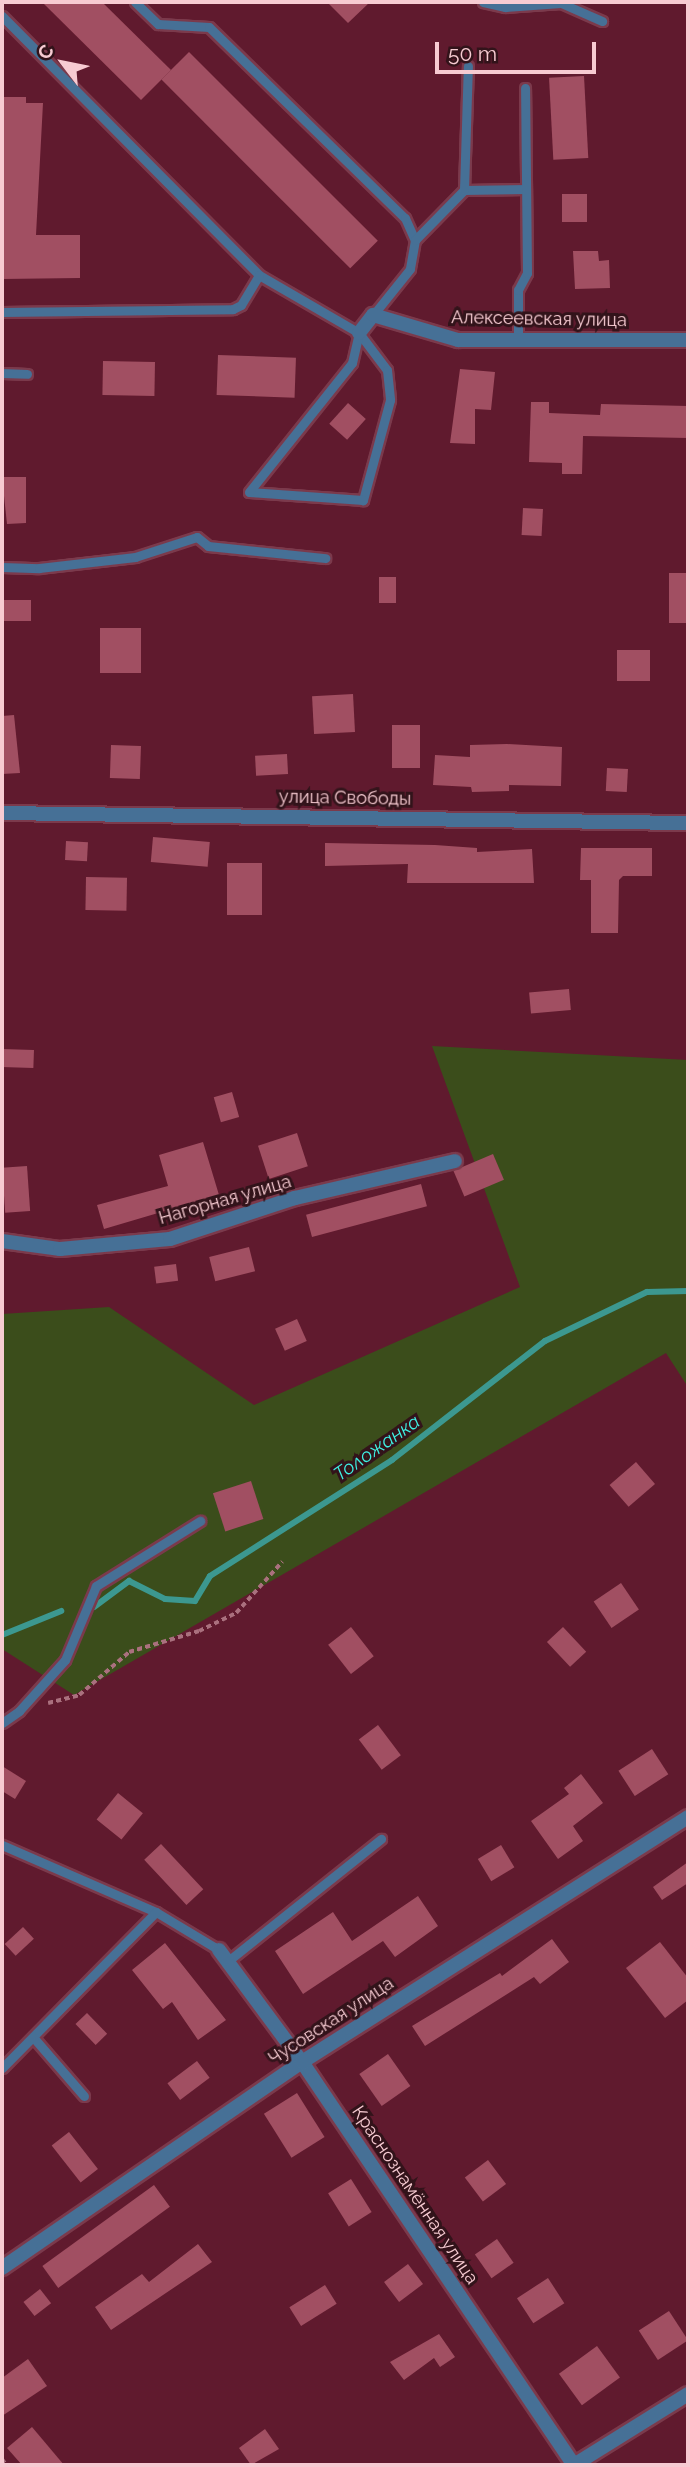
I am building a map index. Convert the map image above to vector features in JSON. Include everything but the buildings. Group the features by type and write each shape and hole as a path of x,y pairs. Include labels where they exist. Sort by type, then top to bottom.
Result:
{"street":[{"name":"Алексеевская улица","path":"373,315 458,340 688,340"},
{"path":"359,332 373,315"},
{"name":"улица Свободы","path":"2,813 688,823"},
{"name":"Нагорная улица","path":"2,1241 60,1249 170,1239 295,1199 455,1161"},
{"name":"Чусовская улица","path":"2,2268 302,2062 688,1817"},
{"name":"Краснознамённая улица","path":"224,1956 302,2062 574,2465"},
{"path":"574,2465 688,2394"}],"lane":[{"path":"135,2 158,24 209,27 405,218 415,240 410,269 373,315"},
{"path":"483,2 505,7 561,2 602,21"},
{"path":"2,16 259,275 359,332 387,370 390,400 363,500 249,492 352,363 359,332"},
{"path":"415,240 464,190 468,66"},
{"path":"518,340 518,290 527,273 525,88"},
{"path":"464,190 526,190"},
{"path":"2,312 233,309 241,305 259,275"},
{"path":"2,373 27,374"},
{"path":"2,567 38,568 135,557 197,537 208,546 325,558"},
{"path":"2,1723 19,1712 65,1660 96,1586 200,1521"},
{"path":"2,1845 156,1912 224,1956 381,1839"},
{"path":"2,2068 156,1912"},
{"path":"33,2037 84,2096"}],"path":[{"path":"19,1712 79,1695 129,1652 160,1639 199,1630 236,1613 282,1562"},
{"path":"2,2459 6,2465"}],"green space":[{"path":"432,1046 688,1060 688,1387 666,1353 74,1695 2,1649 2,1314 109,1307 254,1405 520,1287"}],"waterway":[{"name":"Толожанка","path":"94,1607 129,1581 165,1599 195,1601 210,1576 392,1460 545,1341 647,1292 688,1291"},
{"name":"Толожанка","path":"2,1635 61,1611"}]}
